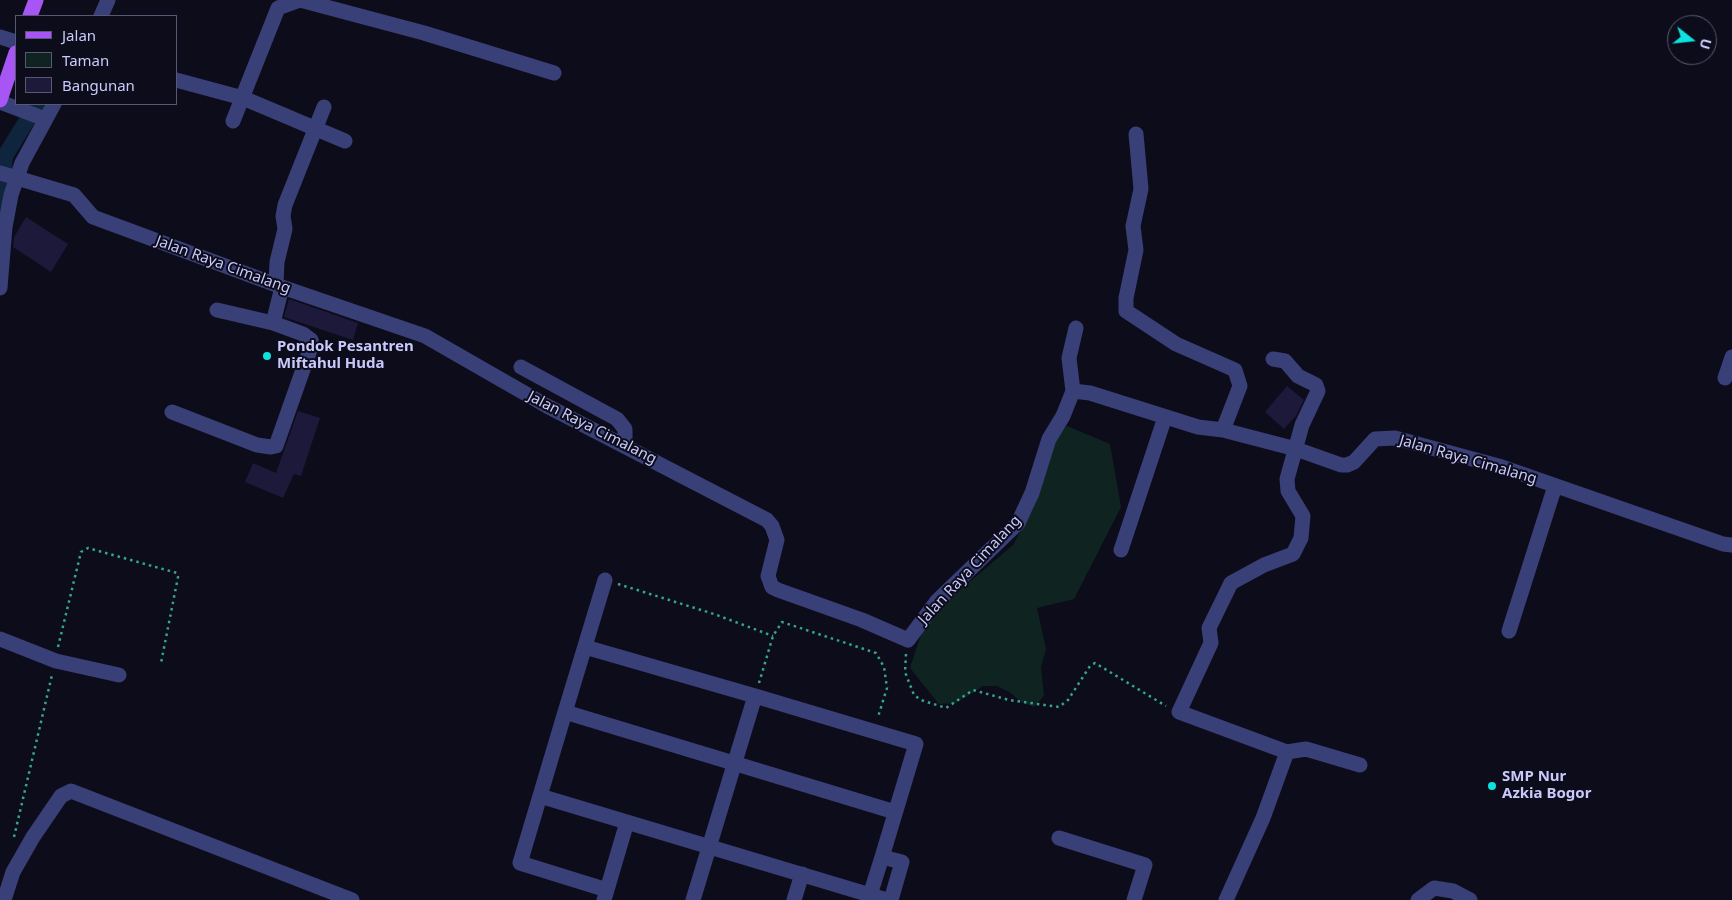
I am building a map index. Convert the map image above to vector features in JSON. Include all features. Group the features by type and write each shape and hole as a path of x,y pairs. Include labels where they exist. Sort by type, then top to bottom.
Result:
{"main road":[{"path":"30,15 36,0"},
{"path":"4,103 15,57"}],"street":[{"path":"101,15 108,0"},
{"path":"233,121 278,8 300,0 363,16 554,73"},
{"path":"0,37 15,42"},
{"path":"178,81 243,98 344,141"},
{"path":"4,103 39,117"},
{"path":"0,288 9,176 22,163 39,117 53,105"},
{"path":"273,323 279,286 276,262 285,229 283,216 285,205 324,107"},
{"path":"1136,134 1141,189 1133,226 1136,250 1126,298 1126,311 1176,344 1235,370 1240,386 1223,430"},
{"name":"Jalan Raya Cimalang","path":"9,176 74,195 92,216 279,286 425,336 539,401 767,520 772,526 777,540 768,576 772,586 862,620 908,640 937,601 1018,523 1032,493 1049,439 1063,416 1073,392 1090,393 1198,427 1223,430 1347,466 1358,458 1375,439 1395,438 1502,466 1723,544 1732,544"},
{"path":"172,412 257,445 276,446 312,344 307,336 273,323 217,310"},
{"path":"1073,392 1069,358 1076,328"},
{"path":"1725,378 1732,357"},
{"path":"1273,359 1285,361 1298,376 1316,385 1318,391 1302,425 1287,485 1299,507 1304,523 1296,550 1292,554 1264,565 1231,583 1209,628 1211,643 1179,712 1287,752 1306,749 1360,765"},
{"path":"521,367 617,419 625,429 625,445"},
{"path":"1121,550 1165,417"},
{"path":"1510,631 1555,486"},
{"path":"605,580 520,863 605,895 627,822"},
{"path":"0,639 56,661 119,675"},
{"path":"585,648 916,744 870,895"},
{"path":"693,900 754,696"},
{"path":"565,712 895,812"},
{"path":"1226,900 1262,818 1287,752"},
{"path":"4,900 13,872 33,837 61,796 71,791 352,900"},
{"path":"540,796 887,900"},
{"path":"1059,838 1145,865 1134,900"},
{"path":"882,857 902,862 891,900"},
{"path":"794,900 802,874"},
{"path":"1418,900 1434,888 1453,891 1470,900"}],"path":[{"path":"605,580 714,614 773,636"},
{"path":"754,696 773,636 782,622 876,653 884,667 887,688 874,732"},
{"path":"908,640 905,664 910,688 921,700 946,708 973,690 1016,702 1058,707 1068,700 1090,666 1095,663 1144,694 1179,712"}],"green space":[{"path":"1067,426 1110,444 1121,507 1074,599 1037,608 1046,649 1041,667 1044,696 1034,707 1021,702 1011,693 997,686 983,686 956,703 939,704 910,668 926,619 1013,545 1035,505 1049,445 1055,433"}],"building":[{"path":"26,217 68,244 51,272 13,247 14,237"},
{"path":"289,299 358,323 353,340 284,317"},
{"path":"1287,386 1304,400 1296,416 1284,429 1265,412"},
{"path":"298,411 320,418 301,476 294,474 283,498 245,482 253,463 276,473"}],"waterway":[{"path":"0,215 5,156 36,105"}],"place":[{"name":"Pondok Pesantren Miftahul Huda","path":"267,356"},
{"name":"SMP Nur Azkia Bogor","path":"1492,786"}]}
